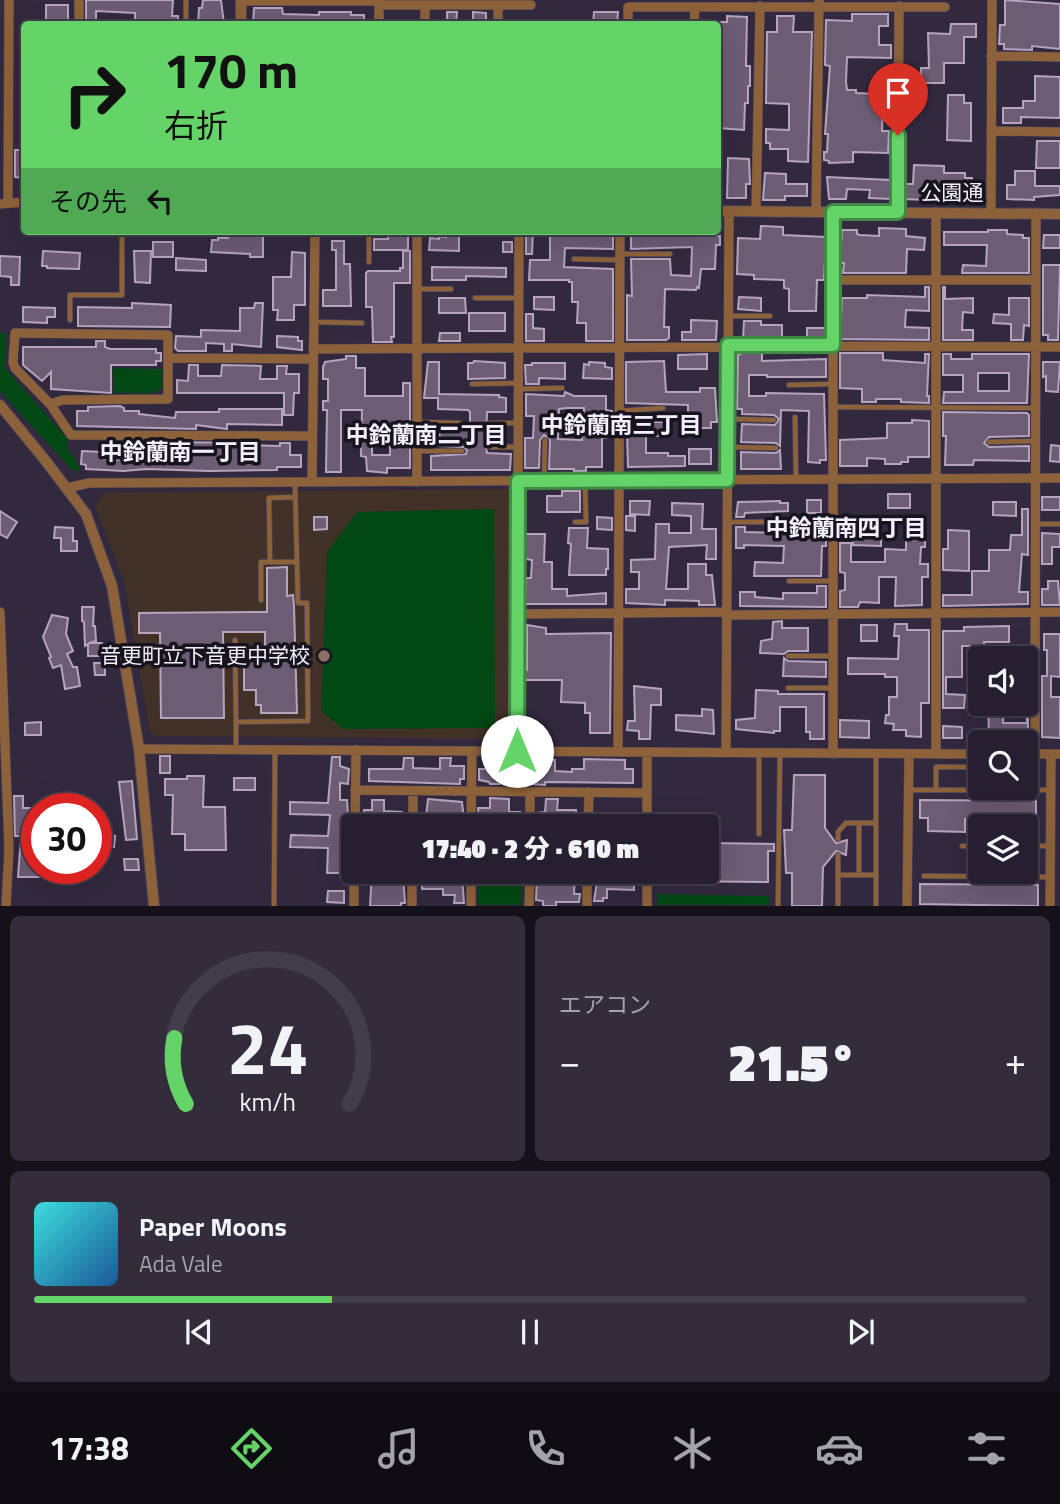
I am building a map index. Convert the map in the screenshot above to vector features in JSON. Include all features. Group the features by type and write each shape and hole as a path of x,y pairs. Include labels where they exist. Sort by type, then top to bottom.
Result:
{"street":[{"path":"4,203 9,0"},
{"path":"79,0 79,21"},
{"path":"241,21 241,0 379,2 425,6 531,5"},
{"path":"991,213 992,0"},
{"path":"379,2 379,21"},
{"path":"816,212 819,3"},
{"path":"628,21 628,7 819,3 945,6"},
{"path":"425,6 425,21"},
{"path":"498,6 498,21"},
{"path":"756,211 760,6"},
{"path":"898,212 899,6"},
{"path":"694,21 695,7"},
{"path":"991,57 1060,57"},
{"path":"990,131 1060,132"},
{"path":"723,211 728,316 726,753"},
{"name":"公園通","path":"723,211 1060,214"},
{"path":"833,212 833,754"},
{"path":"936,212 936,754"},
{"path":"1031,730 1035,612 1036,213"},
{"path":"312,482 315,235"},
{"path":"417,235 417,482"},
{"path":"517,751 519,235"},
{"path":"618,752 621,235"},
{"path":"834,280 1035,280"},
{"path":"50,404 63,400 168,399 168,335 15,333 15,368 50,404 71,435 312,436"},
{"path":"169,358 416,348 1060,346"},
{"path":"0,405 86,514 112,586 139,749 153,905"},
{"path":"67,488 89,483 1060,478"},
{"path":"0,612 6,905"},
{"path":"517,614 833,615 1060,612"},
{"path":"139,749 968,754"},
{"path":"355,814 356,750"},
{"path":"471,814 472,751"},
{"path":"647,752 647,814"},
{"path":"907,905 909,754"},
{"path":"1050,905 1051,790 1055,754"},
{"path":"355,790 647,793"},
{"path":"413,791 413,814"},
{"path":"530,792 530,814"},
{"path":"588,814 589,792"},
{"path":"354,884 354,905"},
{"path":"412,884 412,905"},
{"path":"471,884 471,905"},
{"path":"529,905 530,884"},
{"path":"587,884 587,905"},
{"path":"647,884 647,905"}],"lane":[{"path":"186,0 186,21"},
{"path":"70,320 70,295 122,295 122,235"},
{"path":"369,235 369,262"},
{"path":"574,260 670,254"},
{"path":"418,289 451,289"},
{"path":"475,298 518,298"},
{"path":"728,316 770,316"},
{"path":"313,322 362,323"},
{"path":"472,384 562,388"},
{"path":"789,385 833,384"},
{"path":"833,407 1035,408"},
{"path":"619,411 663,408"},
{"path":"795,417 796,479"},
{"path":"728,419 774,419"},
{"path":"416,422 460,423"},
{"path":"518,423 490,423 491,447 518,447"},
{"path":"544,481 545,440"},
{"path":"989,442 1035,441"},
{"path":"727,447 776,448"},
{"path":"416,452 462,452"},
{"path":"575,522 586,522 585,481"},
{"path":"236,722 308,722 307,603 298,603 295,482"},
{"path":"270,562 269,498 295,497"},
{"path":"727,522 766,522"},
{"path":"1035,524 1060,524"},
{"path":"261,600 261,562 296,562"},
{"path":"789,581 833,581"},
{"path":"234,640 236,749"},
{"path":"788,656 833,656"},
{"path":"788,688 833,688"},
{"path":"274,905 275,749"},
{"path":"759,753 759,834"},
{"path":"778,905 780,753"},
{"path":"876,754 876,905"},
{"path":"936,790 936,767 968,767"},
{"path":"909,790 968,790"},
{"path":"1038,790 1051,790"},
{"path":"838,839 838,832 846,823 876,823"},
{"path":"859,823 859,875"},
{"path":"961,846 968,846"},
{"path":"1038,846 1050,846"},
{"path":"838,855 838,905"},
{"path":"838,875 876,875"},
{"path":"924,876 1050,877"}],"shaded area":[{"name":"音更町立下音更中学校","path":"512,489 511,739 156,736 150,731 124,580 95,506 104,493"}],"green space":[{"path":"0,333 6,333 5,368 68,439 67,448 80,471 72,470 0,391"},
{"path":"113,368 162,369 162,388 155,393 114,393"},
{"path":"494,509 495,728 343,729 321,711 327,552 357,512"},
{"path":"478,884 522,884 522,905 478,905"},
{"path":"658,894 769,896 769,905 657,905"}],"building":[{"path":"86,0 173,0 172,16 178,16 178,21 135,21 135,13 96,11 96,21 86,21"},
{"path":"203,0 221,0 224,21 198,21 199,8 202,8"},
{"path":"1005,0 1060,4 1060,49 1032,46 1032,50 1004,49 1004,44 999,44 1000,25 1005,25"},
{"path":"46,5 68,5 68,21 46,21"},
{"path":"254,8 282,8 283,14 351,12 351,15 364,15 364,21 253,21"},
{"path":"447,12 457,12 456,21 447,21"},
{"path":"473,12 486,13 486,21 473,21"},
{"path":"594,12 618,12 617,21 593,21"},
{"path":"852,14 888,14 888,26 879,26 879,45 891,45 891,58 847,57 846,82 847,90 856,90 856,93 879,94 879,84 888,84 890,106 883,106 882,131 889,131 888,153 853,152 853,162 829,163 824,160 824,152 827,152 828,134 825,134 830,66 825,65 826,20 852,21"},
{"path":"727,16 747,17 746,66 750,66 750,86 748,103 745,103 744,130 721,128 721,22 727,22"},
{"path":"777,16 794,16 793,32 812,32 808,162 788,161 788,149 770,149 770,143 766,143 766,129 789,130 789,104 766,103 767,32 777,32"},
{"path":"951,24 976,24 976,37 964,37 964,63 944,63 944,83 921,83 921,68 929,68 928,33 950,34"},
{"path":"1035,76 1060,77 1060,118 1021,117 1021,123 1003,123 1003,108 1023,108 1023,101 1035,101"},
{"path":"948,95 964,95 964,103 971,103 971,141 947,140"},
{"path":"1037,141 1060,141 1060,168 1036,168"},
{"path":"15,150 21,150 21,178 15,177"},
{"path":"728,158 749,159 750,184 746,184 746,198 727,198"},
{"path":"914,165 944,166 944,173 965,173 965,178 972,178 971,201 947,200 947,187 924,186 924,200 905,199 905,184 913,184"},
{"path":"1015,171 1035,171 1035,186 1060,186 1060,195 1034,197 1034,200 1007,199 1007,185 1015,185"},
{"path":"765,173 786,174 786,184 807,184 807,196 763,200"},
{"path":"827,177 890,180 891,199 869,198 870,190 847,189 846,199 829,199"},
{"path":"761,226 783,227 783,235 826,237 824,280 817,280 816,311 789,311 789,289 784,288 784,280 754,279 754,275 737,274 738,238 760,239"},
{"path":"879,228 906,229 906,236 925,238 924,250 907,249 906,273 843,273 844,263 840,263 842,230 857,230 860,235 879,236"},
{"path":"1007,230 1007,234 1029,238 1029,273 962,273 963,265 986,266 987,245 944,245 944,232"},
{"path":"229,235 263,236 263,257 211,252 212,240 228,238"},
{"path":"388,235 408,235 408,250 374,250 374,239 388,239"},
{"path":"459,235 459,251 429,250 430,238"},
{"path":"526,235 533,235 532,254 526,254"},
{"path":"550,235 613,235 613,249 565,248 564,267 613,269 613,341 586,341 586,323 577,323 578,302 572,302 572,282 529,280 530,260 550,260"},
{"path":"631,235 720,236 720,245 716,245 715,269 701,269 699,288 665,289 664,327 669,327 669,338 666,340 627,340 627,295 632,296 631,259 670,259 671,275 691,276 692,247 631,249"},
{"path":"1044,235 1060,235 1060,248 1043,248"},
{"path":"332,241 344,241 344,264 350,264 351,306 323,306 323,290 336,290 336,250 332,250"},
{"path":"153,242 173,242 173,257 153,257"},
{"path":"503,242 512,242 512,252 503,252"},
{"path":"43,251 80,253 79,269 42,266"},
{"path":"134,251 151,251 150,283 135,282"},
{"path":"403,251 410,251 410,283 394,283 394,337 391,337 392,342 373,342 372,307 366,307 366,273 400,271 400,268 403,268"},
{"path":"292,252 305,253 305,305 294,305 294,320 277,320 278,310 273,310 273,277 291,277"},
{"path":"0,256 20,257 19,285 11,285 11,277 0,276"},
{"path":"176,258 206,260 206,271 176,270"},
{"path":"1043,265 1060,265 1058,340 1048,340 1048,335 1043,335"},
{"path":"432,267 506,268 506,277 466,276 466,280 432,280"},
{"path":"925,287 929,287 929,311 906,310 905,327 929,328 929,340 840,339 842,298 867,298 867,295 925,297"},
{"path":"943,287 945,299 973,298 973,313 963,312 962,330 973,330 973,340 943,340"},
{"path":"534,297 554,297 554,310 534,309"},
{"path":"739,297 761,298 761,311 738,309"},
{"path":"439,298 465,298 466,313 439,313"},
{"path":"1009,298 1029,298 1029,326 1024,325 1023,340 1011,340 1011,324 993,323 994,314 1009,315"},
{"path":"132,303 171,305 170,327 78,326 78,307 132,308"},
{"path":"255,303 263,303 261,347 232,344 232,351 224,351 224,344 206,343 206,351 178,351 175,348 176,336 201,337 201,330 240,331 240,308 254,308"},
{"path":"23,307 55,308 55,317 47,317 47,323 23,322"},
{"path":"469,313 505,313 505,331 469,331"},
{"path":"526,314 533,314 533,328 544,329 544,341 526,341"},
{"path":"691,320 717,321 716,340 682,340 682,332 691,332"},
{"path":"744,321 761,321 761,325 782,325 782,339 743,339"},
{"path":"807,328 826,328 826,339 807,339"},
{"path":"440,333 460,333 460,341 439,341"},
{"path":"277,336 298,337 298,341 302,341 302,350 277,347"},
{"path":"96,341 105,341 105,347 110,349 156,349 156,353 161,353 161,361 156,361 156,365 111,365 111,393 51,389 51,372 42,381 23,365 23,347 96,347"},
{"path":"762,353 762,361 826,359 826,377 749,375 749,396 766,396 766,393 824,394 826,460 820,460 820,463 808,462 809,411 781,410 780,446 776,443 741,442 742,424 775,425 779,419 774,415 742,414 742,409 737,409 738,355"},
{"path":"840,353 883,353 883,360 925,363 925,354 929,354 929,403 901,402 901,399 862,402 862,389 840,388"},
{"path":"707,354 707,369 678,369 678,355"},
{"path":"943,354 951,354 951,359 972,359 972,354 1029,354 1027,403 943,403 944,392 963,392 963,375 943,375","holes":["978,373 1009,373 1009,391 978,391"]},
{"path":"346,356 356,356 356,368 365,368 365,396 403,396 403,383 410,383 410,468 387,468 387,473 367,471 366,457 361,456 362,410 341,410 341,472 326,472 327,410 323,410 323,401 328,401 328,379 323,379 323,367 325,362 346,359","holes":["372,438 390,438 390,455 372,455"]},
{"path":"664,361 666,392 700,392 700,388 715,388 717,422 711,422 711,428 688,428 688,405 626,403 626,362"},
{"path":"428,362 439,362 439,394 499,395 506,398 506,412 487,412 486,447 487,453 511,454 510,470 431,470 431,456 466,454 464,447 439,446 440,428 470,429 470,412 438,409 438,398 424,398"},
{"path":"589,362 605,363 605,367 612,368 612,379 583,378 584,364 589,365"},
{"path":"1043,362 1060,362 1058,392 1046,391"},
{"path":"468,363 505,363 505,378 468,379"},
{"path":"565,363 565,379 539,378 539,384 526,384 525,365"},
{"path":"189,365 198,365 198,376 221,376 222,365 261,366 260,379 277,379 277,366 287,366 286,374 299,374 299,393 294,393 293,415 284,415 284,393 177,393 177,380 188,381"},
{"path":"565,392 574,396 606,396 606,410 612,411 612,420 607,420 606,438 602,438 602,467 586,467 586,471 549,469 550,439 544,435 540,440 539,468 525,468 525,438 533,438 534,416 526,416 526,394 564,396","holes":["584,408 582,440 558,439 559,409"]},
{"path":"120,406 124,411 175,418 176,412 282,409 282,425 227,424 227,429 196,425 196,429 77,426 77,411 88,411 88,407"},
{"path":"943,412 1027,413 1029,436 989,437 984,443 989,447 1029,446 1029,461 974,460 973,465 945,465"},
{"path":"912,420 929,421 929,457 908,457 908,462 901,464 885,464 885,459 867,458 867,466 840,466 840,440 887,438 887,423 912,423"},
{"path":"645,422 667,422 667,436 646,436 646,453 685,456 685,466 628,467 627,433 645,433"},
{"path":"126,442 280,446 280,443 290,443 290,455 301,455 301,467 277,467 277,470 124,471 86,469 86,465 81,464 82,451 103,452 103,459 125,460"},
{"path":"1051,445 1060,446 1060,462 1050,461"},
{"path":"689,449 711,449 711,464 689,464"},
{"path":"780,450 781,469 741,469 741,452 776,453"},
{"path":"562,491 580,491 580,512 547,512 547,496 562,496"},
{"path":"888,494 910,494 910,508 888,508"},
{"path":"1042,497 1060,497 1060,510 1042,510"},
{"path":"807,500 821,500 821,513 807,513"},
{"path":"630,501 650,501 649,515 630,514"},
{"path":"738,502 788,503 788,511 745,513 744,517 736,517"},
{"path":"993,502 1016,502 1016,516 993,515"},
{"path":"672,503 703,504 702,529 716,529 716,559 706,559 707,545 669,547 666,589 688,589 688,564 706,564 706,575 712,575 715,605 699,605 699,601 665,600 665,605 626,603 626,589 639,589 639,572 631,572 631,560 655,559 656,524 669,524 669,533 691,533 691,516 672,515"},
{"path":"1022,509 1028,509 1028,555 1022,554 1019,592 1028,592 1028,604 943,606 943,595 972,595 972,571 989,571 989,550 1010,550 1011,535 1022,535"},
{"path":"0,511 17,522 7,538 0,534"},
{"path":"626,516 635,516 635,531 626,530"},
{"path":"314,517 327,517 327,529 314,530"},
{"path":"597,517 612,518 612,530 597,529"},
{"path":"816,519 826,519 826,546 822,546 821,576 754,576 755,562 783,563 784,546 744,545 744,548 736,548 736,527 745,527 745,532 786,533 786,530 816,530"},
{"path":"55,527 73,528 73,541 77,541 77,551 61,551 61,538 54,538"},
{"path":"569,528 588,528 587,548 608,549 606,575 569,575"},
{"path":"853,529 881,529 881,546 853,545"},
{"path":"906,530 925,530 925,547 921,547 920,564 928,564 928,577 922,577 922,605 895,606 896,577 879,577 879,603 860,602 858,607 840,607 840,591 845,590 845,573 840,572 840,543 851,543 851,562 885,562 885,549 906,550"},
{"path":"948,530 969,531 969,571 943,570 943,549 948,549"},
{"path":"1042,533 1060,534 1060,547 1052,547 1052,564 1042,564"},
{"path":"525,534 545,534 544,562 552,562 552,589 567,589 567,596 606,593 606,604 525,604 526,578 531,578 532,560 525,559"},
{"path":"287,567 287,596 293,595 294,606 297,713 261,713 261,705 256,705 256,690 244,690 244,659 265,659 265,632 223,632 224,718 161,718 160,633 139,633 139,613 267,612 267,568"},
{"path":"1048,581 1058,581 1060,605 1042,605 1042,589 1048,589"},
{"path":"817,586 826,586 826,607 740,606 740,592 755,592 755,597 783,599 783,593 817,593"},
{"path":"82,607 94,607 93,626 96,641 89,643 102,643 102,656 88,656"},
{"path":"52,615 68,618 66,634 73,651 67,654 73,667 77,667 80,686 65,689 61,665 53,668 49,658 51,657 43,637"},
{"path":"782,621 782,628 808,628 808,651 760,653 761,641 772,639 773,622"},
{"path":"895,624 907,624 907,630 929,630 929,703 921,703 921,737 906,736 906,730 893,730 894,724 885,723 886,715 889,715 889,697 897,697 897,677 885,677 885,674 848,674 848,658 898,659 899,636 894,636"},
{"path":"527,625 546,628 546,634 611,633 610,733 590,733 590,713 585,713 585,703 561,702 562,680 524,680 524,670 527,670"},
{"path":"861,625 877,625 877,641 861,641"},
{"path":"1009,626 1009,642 984,642 984,646 962,646 962,677 946,677 946,694 965,695 964,708 943,708 943,631 964,631 964,627"},
{"path":"1044,634 1060,634 1060,677 1051,676 1051,697 1060,697 1060,738 1042,737 1042,676 1047,676"},
{"path":"784,658 788,661 826,662 826,677 783,676"},
{"path":"94,663 105,663 105,675 95,675"},
{"path":"634,686 661,689 661,705 651,705 650,739 639,739 639,731 627,730 628,721 635,721"},
{"path":"756,690 778,691 778,694 824,694 824,739 810,739 810,732 806,732 806,707 780,707 780,731 774,733 736,729 736,720 755,718"},
{"path":"702,709 713,710 714,734 676,730 676,715 702,716"},
{"path":"988,716 1003,716 1003,723 1027,723 1028,716 1028,730 989,730"},
{"path":"840,720 869,721 869,738 840,737"},
{"path":"41,722 41,735 25,735 25,723"},
{"path":"943,726 962,727 962,738 943,738"},
{"path":"160,756 170,756 170,773 160,773"},
{"path":"332,757 340,757 340,766 349,769 348,784 340,783 340,800 347,800 348,814 341,814 341,873 327,873 328,848 290,847 291,835 328,836 330,815 290,814 290,802 328,803"},
{"path":"404,758 413,758 413,768 440,769 440,758 451,758 450,766 464,766 464,779 460,779 460,784 369,781 369,769 403,769"},
{"path":"503,758 555,760 555,771 572,772 572,769 584,769 584,759 625,760 625,769 633,769 633,783 490,784 479,780 479,769 493,769 494,765 503,765"},
{"path":"794,775 825,775 825,828 836,843 847,840 846,855 836,851 823,867 822,906 792,906 792,873 786,873 784,830 792,830"},
{"path":"187,776 204,776 203,807 225,807 226,850 185,850 185,834 172,834 173,795 165,795 165,779 187,779"},
{"path":"234,778 255,778 255,790 234,790"},
{"path":"132,781 137,839 126,840 119,782"},
{"path":"14,796 21,796 21,836 15,836"},
{"path":"490,798 509,799 509,812 520,814 478,814 478,808 490,808"},
{"path":"428,799 462,802 463,814 426,814"},
{"path":"546,799 558,799 557,810 576,810 576,814 537,814 545,812"},
{"path":"372,800 384,800 384,811 402,814 363,814 364,810 372,810"},
{"path":"920,800 1036,801 1036,814 968,814 968,819 965,819 965,832 928,831 928,818 920,818"},
{"path":"21,836 21,877 18,877"},
{"path":"719,843 774,844 774,851 768,851 768,882 719,882"},
{"path":"124,859 138,859 139,870 125,870"},
{"path":"404,884 405,903 401,903 401,906 370,906 371,885 365,885"},
{"path":"422,884 463,884 464,903 454,903 455,895 443,895 443,889 422,889"},
{"path":"537,884 575,884 574,894 580,894 579,902 556,902 556,906 543,906 543,901 536,900"},
{"path":"597,884 634,884 634,890 607,889 607,898 594,901"},
{"path":"920,884 1038,885 1038,906 920,904"},
{"path":"328,891 344,891 344,903 327,902"}],"place":[{"name":"音更町立下音更中学校","path":"324,656"}],"district":[{"name":"中鈴蘭南三丁目","path":"621,425"},
{"name":"中鈴蘭南二丁目","path":"426,435"},
{"name":"中鈴蘭南一丁目","path":"180,452"},
{"name":"中鈴蘭南四丁目","path":"846,528"}],"route":[{"path":"517,751 518,481 727,480 728,345 833,345 833,212 898,212 898,135"}]}
